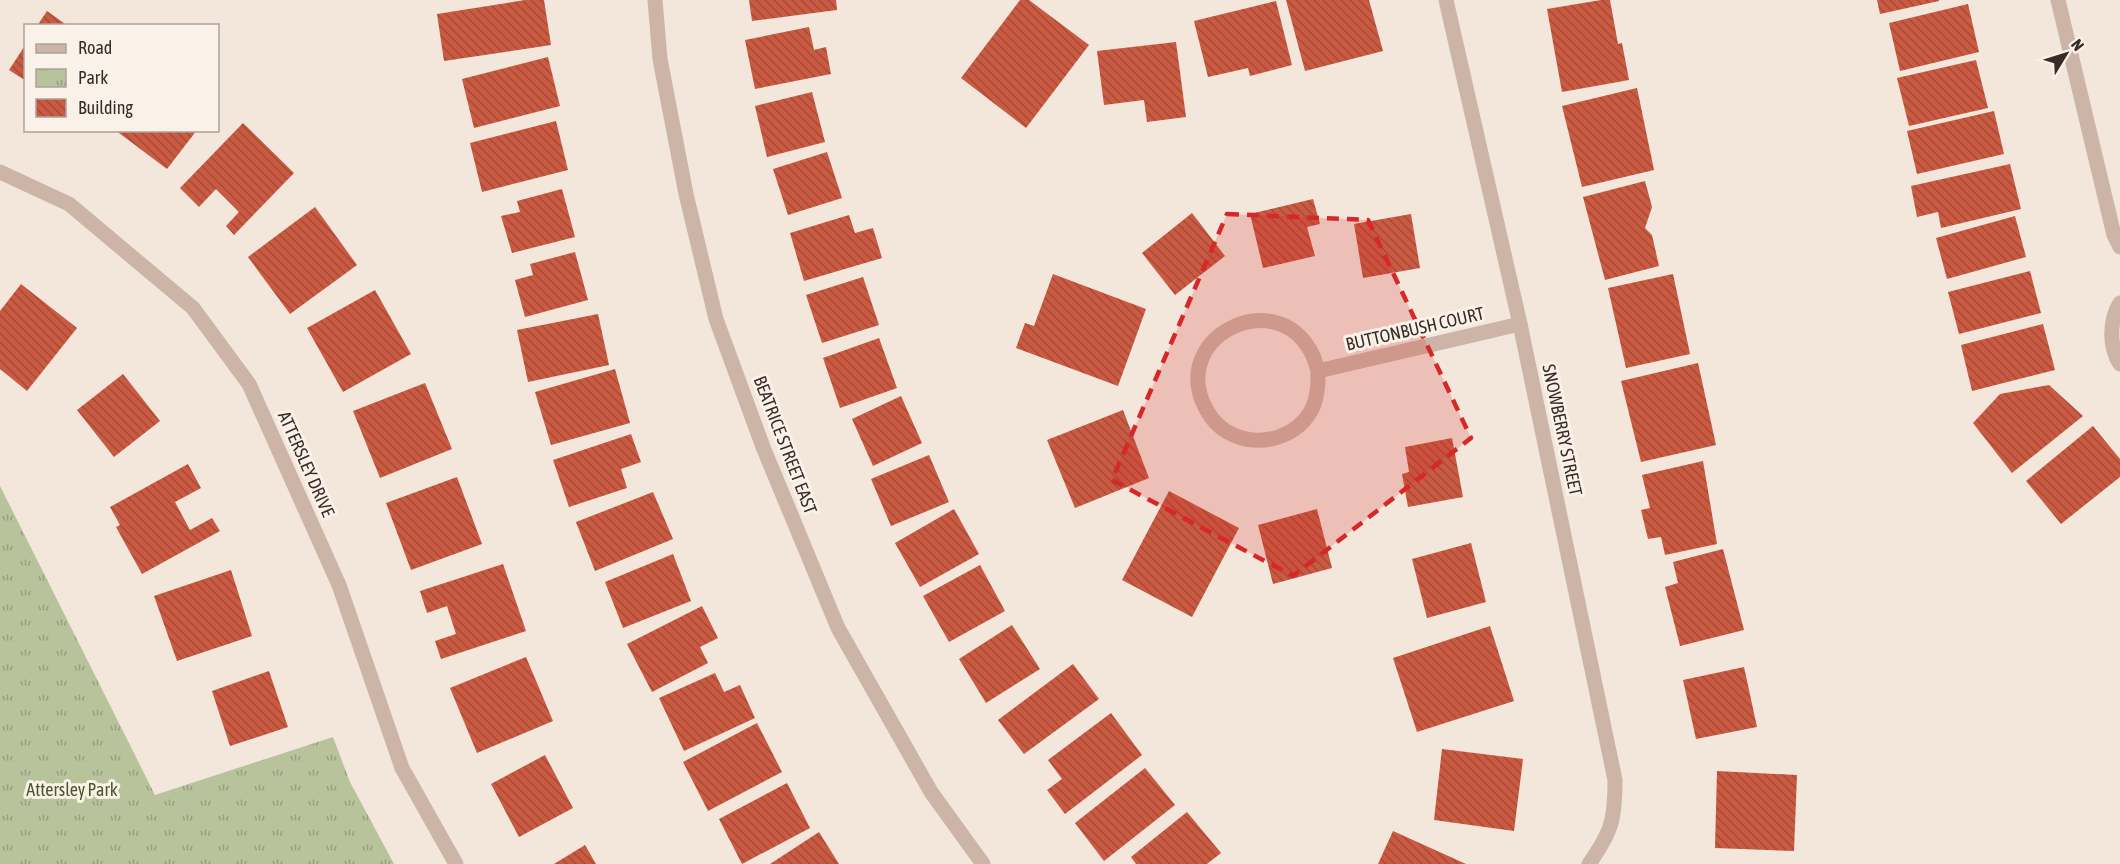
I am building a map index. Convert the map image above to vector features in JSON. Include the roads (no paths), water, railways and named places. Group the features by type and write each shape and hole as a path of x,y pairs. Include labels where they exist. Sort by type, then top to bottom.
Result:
{"street":[{"name":"BEATRICE STREET EAST","path":"655,0 665,81 686,194 710,296 716,319 763,447 838,628 931,792 983,864"},
{"name":"SNOWBERRY STREET","path":"1446,0 1520,324 1615,780 1616,811 1606,839 1589,864"},
{"path":"2058,0 2114,235 2120,247"},
{"name":"ATTERSLEY DRIVE","path":"0,172 69,204 193,308 249,384 339,585 402,768 456,864"},
{"path":"2120,303 2116,309 2112,326 2112,343 2120,364"},
{"path":"1261,320 1280,324 1297,334 1310,349 1318,371 1318,388 1312,407 1301,424 1285,435 1265,441 1245,439 1226,432 1211,418 1201,400 1198,381 1201,362 1209,345 1224,331 1241,322 1261,320"},
{"name":"BUTTONBUSH COURT","path":"1318,371 1520,324"}],"park label":[{"name":"Attersley Park","path":"72,790"}]}
